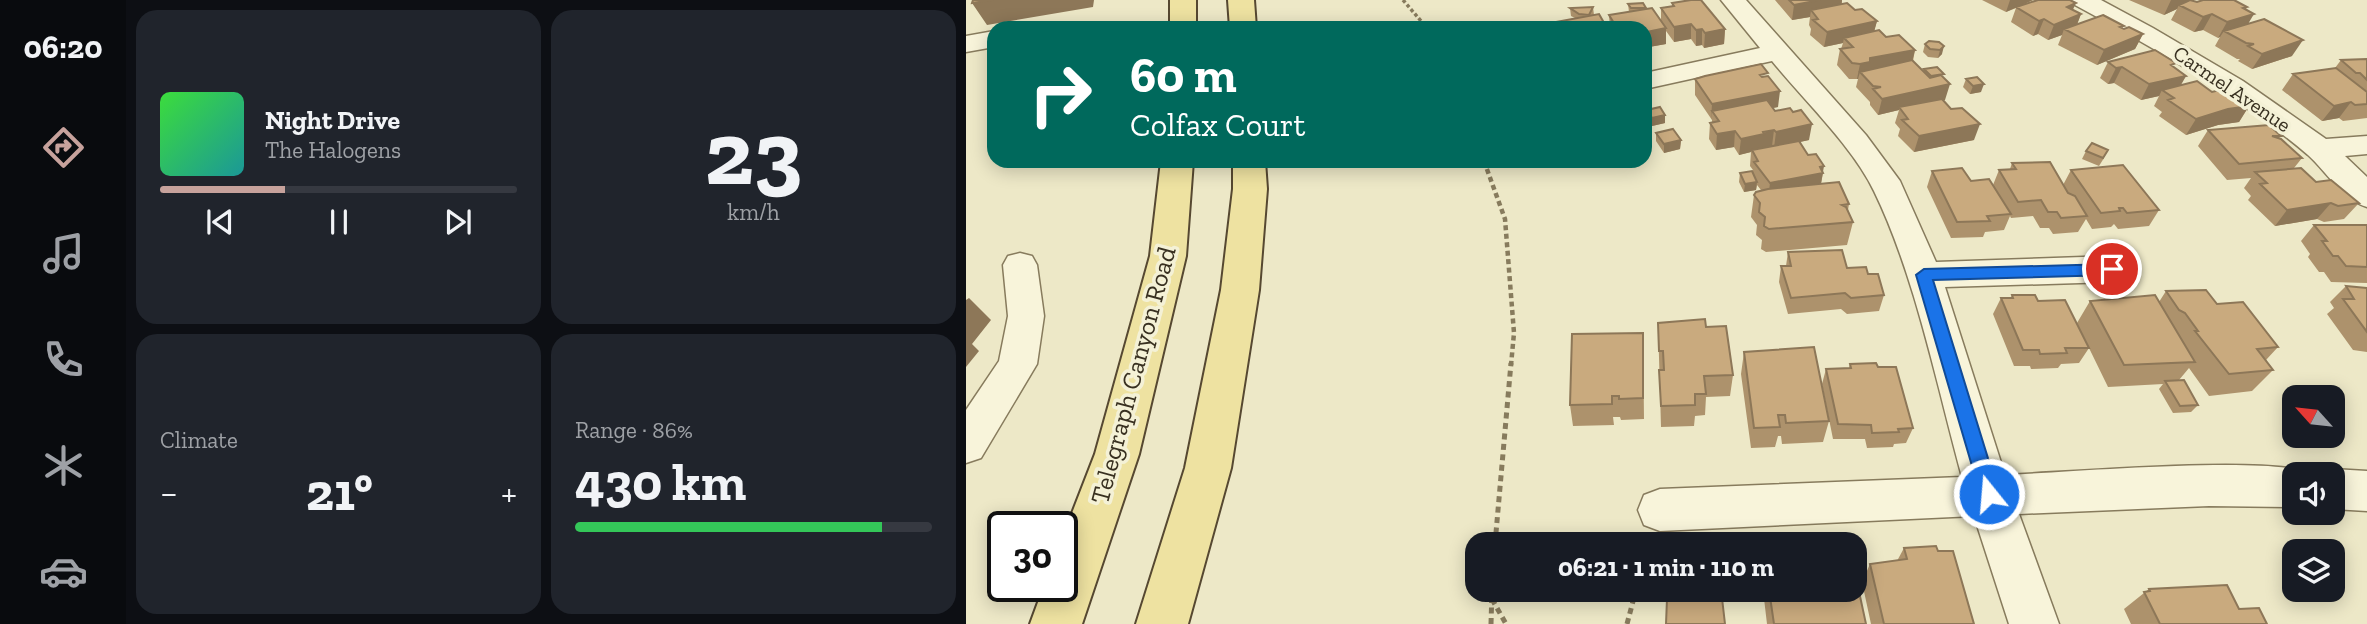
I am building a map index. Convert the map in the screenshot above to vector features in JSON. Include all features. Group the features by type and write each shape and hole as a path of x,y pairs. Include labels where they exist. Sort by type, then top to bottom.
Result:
{"main road":[{"path":"1183,0 1183,21"},
{"name":"Telegraph Canyon Road","path":"1056,624 1121,441 1168,256 1176,168"},
{"path":"1162,624 1208,468 1240,290 1250,189 1249,168"}],"street":[{"path":"1733,0 1855,141 1889,188 1924,275 1989,494 2034,624"},
{"name":"Carmel Avenue","path":"2083,0 2189,58 2248,96 2319,149 2367,196"},
{"path":"966,44 987,40"},
{"path":"1652,79 1777,52"},
{"path":"2319,149 2367,145"},
{"path":"966,445 1018,364 1026,316 1020,265"},
{"path":"1924,275 2112,269"},
{"path":"1660,510 1989,494 2209,486 2282,487"},
{"path":"2345,490 2367,491"}],"path":[{"path":"1403,0 1421,21"},
{"path":"1487,168 1505,219 1514,333 1496,532"},
{"path":"1491,624 1492,602"},
{"path":"1494,602 1506,624"},
{"path":"1627,624 1633,602"}],"building":[{"path":"1701,0 1725,29 1705,33 1702,29 1696,30 1691,24 1674,27 1661,8"},
{"path":"1789,0 1820,0 1794,5"},
{"path":"2038,0 2070,0 2076,3 2067,7 2081,14 2054,25 2044,19 2039,21 2016,7"},
{"path":"2190,0 2234,0 2254,14 2227,22 2212,14 2203,17 2179,5"},
{"path":"1643,3 1646,8 1631,8 1628,4"},
{"path":"1847,3 1855,10 1862,9 1877,21 1827,32 1813,20 1818,19 1811,10"},
{"path":"1593,7 1589,15 1579,14 1570,8"},
{"path":"1652,8 1666,28 1652,31 1652,21 1613,21 1609,15"},
{"path":"1599,14 1603,21 1561,21"},
{"path":"2103,15 2124,26 2120,27 2124,29 2129,27 2143,34 2104,50 2064,29"},
{"path":"2264,19 2303,40 2262,54 2248,46 2254,44 2246,43 2224,31"},
{"path":"1879,30 1886,37 1899,35 1915,50 1870,58 1870,62 1860,64 1852,63 1840,49 1853,47 1844,38"},
{"path":"1929,41 1939,42 1944,46 1940,50 1930,49 1925,44"},
{"path":"2155,50 2176,63 2171,65 2186,76 2149,84 2122,67 2116,68 2108,62"},
{"path":"2367,59 2367,80 2341,60"},
{"path":"1912,60 1930,78 1941,75 1950,84 1882,99 1873,89 1881,87 1873,86 1860,72"},
{"path":"1761,64 1768,73 1760,75 1768,76 1780,91 1712,104 1695,79 1705,76"},
{"path":"1937,67 1944,74 1931,76 1924,69"},
{"path":"2336,68 2367,92 2367,104 2355,105 2351,102 2334,106 2293,74"},
{"path":"1977,77 1984,84 1973,86 1966,79"},
{"path":"2197,81 2212,92 2224,89 2249,106 2196,119 2168,100 2174,98 2162,90"},
{"path":"1942,99 1951,109 1962,108 1980,124 1919,136 1902,120 1908,119 1899,107"},
{"path":"1767,100 1775,111 1790,108 1793,112 1801,110 1812,124 1763,132 1764,134 1741,139 1735,131 1717,134 1710,123 1719,121 1712,111"},
{"path":"1660,107 1665,115 1652,118 1652,109"},
{"path":"2269,125 2281,136 2272,136 2281,139 2302,158 2239,164 2208,130"},
{"path":"1673,129 1681,140 1664,144 1656,133"},
{"path":"1799,141 1808,155 1816,154 1824,166 1820,167 1823,173 1770,183 1754,162 1758,161 1752,150"},
{"path":"2092,143 2108,150 2103,158 2086,151"},
{"path":"2050,162 2068,193 2075,196 2087,216 2061,218 2057,212 2048,212 2041,200 2018,202 1999,170 2016,169 2012,163"},
{"path":"2123,165 2159,210 2127,213 2123,208 2119,208 2120,211 2101,213 2071,170"},
{"path":"1962,168 1971,181 1989,179 2011,214 1987,216 1990,221 1957,222 1932,171"},
{"path":"2301,168 2316,182 2331,180 2359,203 2338,206 2331,203 2287,210 2260,184 2267,183 2255,172"},
{"path":"1752,171 1757,182 1745,184 1740,173"},
{"path":"1839,182 1849,204 1842,205 1846,207 1853,222 1769,229 1764,226 1765,217 1759,212 1760,203 1754,195 1756,192"},
{"path":"2314,225 2367,225 2367,267 2346,266 2338,256 2333,256 2322,241 2327,241"},
{"path":"1842,250 1847,268 1866,267 1868,274 1878,274 1884,295 1851,298 1845,293 1791,298 1781,266 1791,266 1788,252"},
{"path":"2346,286 2367,288 2367,332 2343,299 2354,299"},
{"path":"2206,290 2217,304 2243,302 2278,347 2257,349 2273,370 2229,374 2166,291"},
{"path":"2012,295 2035,295 2038,301 2065,300 2089,348 2065,348 2067,353 2040,354 2039,350 2023,350 2001,298 2013,298"},
{"path":"2155,295 2195,362 2124,365 2090,301"},
{"path":"1705,319 1706,327 1726,326 1733,375 1704,376 1706,394 1695,394 1695,405 1661,406 1659,370 1664,370 1663,351 1659,351 1658,323"},
{"path":"1643,333 1643,398 1619,399 1619,396 1612,396 1612,404 1570,405 1572,334"},
{"path":"1814,347 1829,421 1786,423 1785,415 1778,415 1780,427 1754,428 1744,352"},
{"path":"1876,363 1878,367 1896,367 1913,428 1898,429 1899,432 1872,433 1871,425 1838,424 1826,369 1851,368 1850,364"},
{"path":"2184,380 2198,405 2180,406 2165,381"},
{"path":"1936,546 1938,551 1953,551 1974,624 1884,624 1870,564 1907,559 1904,548"},
{"path":"2227,585 2239,609 2259,608 2267,624 2160,624 2144,592 2150,591 2149,589"},
{"path":"1667,602 1722,602 1725,624 1666,624"},
{"path":"1771,602 1861,602 1866,624 1774,624"}],"route":[{"path":"1989,494 1924,275 2112,269"}]}
